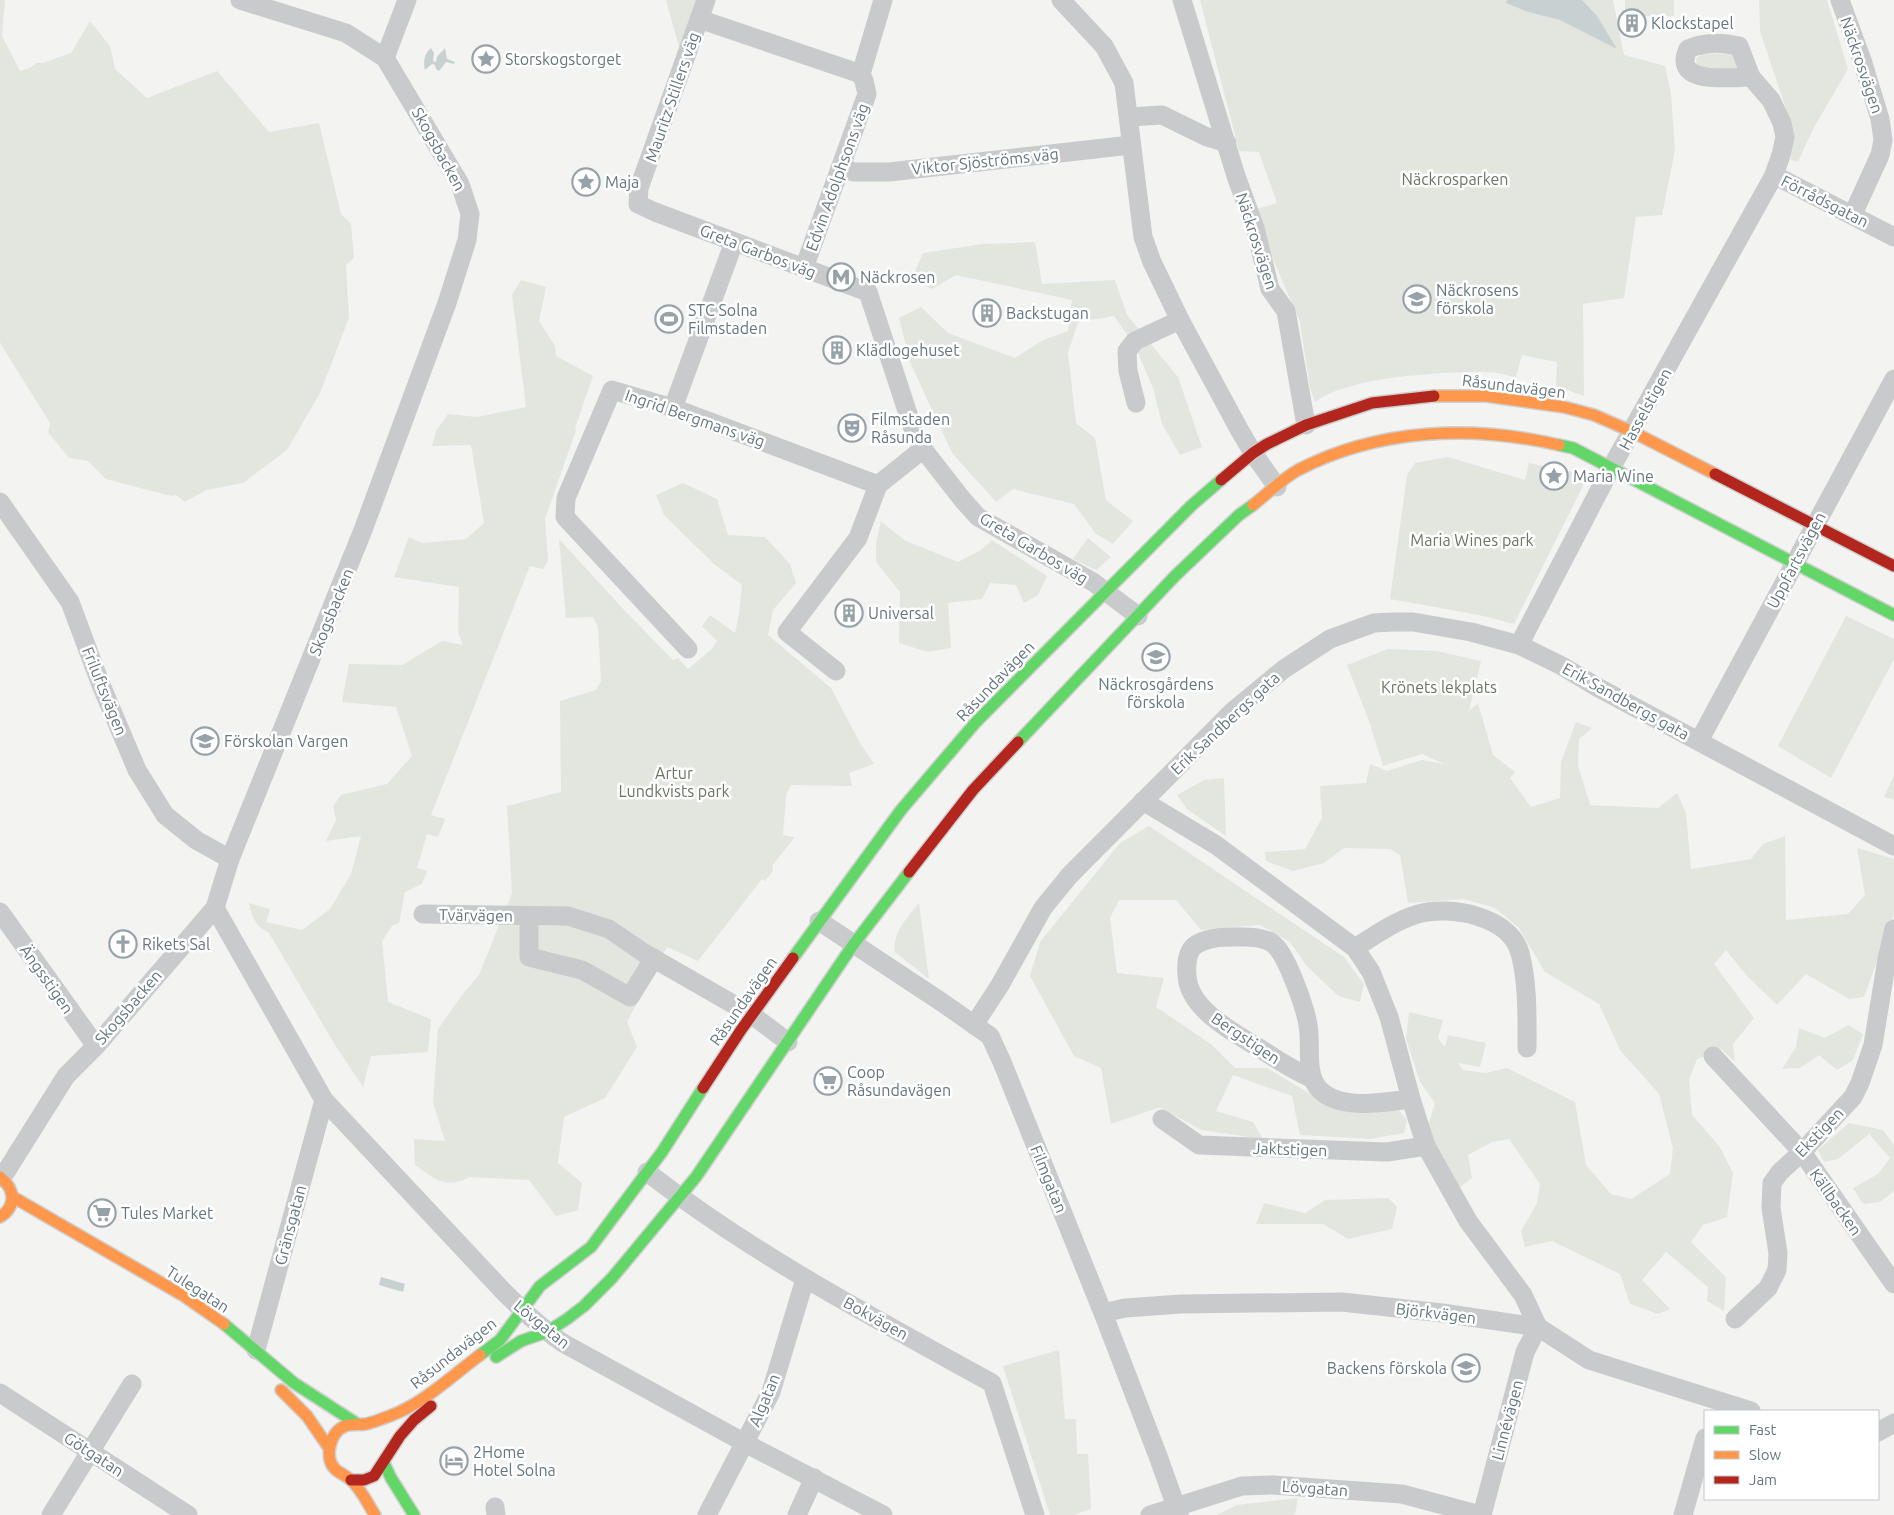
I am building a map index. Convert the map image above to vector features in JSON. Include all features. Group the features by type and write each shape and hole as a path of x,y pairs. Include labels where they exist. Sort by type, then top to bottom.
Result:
{"street":[{"path":"240,0 346,33 385,58 406,0"},
{"name":"Mauritz Stillers väg","path":"638,194 706,0"},
{"name":"Edvin Adolphsons väg","path":"804,268 867,94 861,74 883,0"},
{"path":"1062,0 1104,46 1124,83 1143,236 1152,262 1180,320 1253,453 1278,487"},
{"name":"Näckrosvägen","path":"1182,0 1236,176 1255,228 1270,289 1286,311 1306,425"},
{"name":"Näckrosvägen","path":"1840,0 1862,60 1880,119 1883,140 1880,155 1852,214"},
{"path":"698,20 861,74"},
{"name":"Skogsbacken","path":"1,1177 66,1076 96,1046 215,908 230,858 364,530 447,303 467,240 470,214 460,184 385,58"},
{"name":"Förrådsgatan","path":"1751,77 1771,100 1782,123 1786,137 1774,174 1894,237"},
{"path":"1129,117 1162,114 1208,137 1227,143"},
{"name":"Viktor Sjöströms väg","path":"840,168 854,172 888,172 1132,145"},
{"name":"Hasselstigen","path":"1519,645 1611,468 1774,174"},
{"name":"Greta Garbos väg","path":"638,194 638,204 642,207 868,292 913,429 923,449 962,499 978,517 1092,582 1138,616"},
{"path":"673,408 734,242"},
{"path":"1136,403 1128,371 1127,351 1134,341 1180,320"},
{"name":"Uppfartsvägen","path":"1698,741 1894,379"},
{"name":"Ingrid Bergmans väg","path":"688,649 565,517 566,498 604,404 612,390 673,408 878,485"},
{"name":"Råsundavägen","path":"329,1448 331,1440 340,1428 394,1414 421,1399 500,1340 540,1286 591,1247 647,1172 752,1015 901,810 971,728 1192,505 1253,453 1280,436 1306,425 1372,404 1447,395 1486,396 1564,407 1594,415 1632,432 1894,566"},
{"name":"Råsundavägen","path":"351,1480 369,1479 380,1471 405,1430 431,1406 508,1348 522,1340 547,1332 584,1306 612,1278 696,1177 853,945 973,790 1175,576 1240,515 1297,471 1333,454 1391,438 1435,433 1467,432 1528,438 1573,448 1894,615"},
{"path":"836,671 787,632 858,538 878,485 923,449"},
{"name":"Friluftsvägen","path":"0,502 70,602 101,685 137,770 165,815 196,840 230,858"},
{"name":"Erik Sandbergs gata","path":"974,1025 1000,986 1043,908 1069,876 1143,800 1245,700 1284,669 1330,639 1374,623 1413,622 1471,632 1519,645 1562,666 1597,687 1894,846"},
{"path":"1143,800 1216,845 1354,948 1371,972 1389,1017 1426,1146 1468,1221 1523,1295 1538,1327"},
{"path":"215,908 324,1100"},
{"name":"Ängsstigen","path":"0,912 96,1046"},
{"path":"1354,948 1398,921 1421,913 1446,912 1475,915 1496,924 1508,932 1520,952 1526,999 1527,1048"},
{"name":"Tvärvägen","path":"422,914 568,916 609,929 654,958 752,1015 788,1042"},
{"name":"Tvärvägen","path":"529,916 529,957 582,970 630,997 654,958"},
{"name":"Filmgatan","path":"819,921 990,1036 1104,1313 1178,1511"},
{"name":"Ekstigen","path":"1735,1319 1768,1288 1777,1270 1778,1253 1771,1208 1772,1183 1780,1172 1802,1152 1853,1097 1860,1083 1873,1045 1886,959 1894,929"},
{"name":"Bergstigen","path":"1311,1078 1308,1024 1286,958 1279,949 1271,942 1253,937 1208,938 1195,944 1189,952 1186,967 1187,985 1203,1008 1219,1023 1296,1072 1311,1078 1320,1090 1332,1098 1348,1103 1380,1103 1411,1099"},
{"name":"Källbacken","path":"1714,1056 1802,1152 1894,1284"},
{"name":"Lövgatan","path":"324,1100 503,1291 547,1332 745,1443 883,1515"},
{"name":"Gränsgatan","path":"256,1350 324,1100"},
{"name":"Jaktstigen","path":"1162,1119 1199,1145 1387,1152 1426,1146"},
{"name":"Bokvägen","path":"647,1172 722,1227 805,1279 992,1382 1035,1515"},
{"name":"Tulegatan","path":"1,1177 10,1186 13,1197 184,1296 220,1321 320,1401 377,1430 383,1438 386,1460"},
{"path":"2,1216 12,1204 13,1197"},
{"path":"2,1216 16,1218"},
{"name":"Algatan","path":"707,1515 771,1392 805,1279"},
{"name":"Björkvägen","path":"1104,1313 1125,1308 1180,1304 1342,1302 1442,1313 1538,1327 1589,1360 1714,1406 1744,1410"},
{"name":"Linnévägen","path":"1481,1515 1525,1352 1538,1327"},
{"path":"272,1382 307,1416 329,1448 330,1460 334,1468 351,1480 375,1515"},
{"path":"51,1515 132,1384"},
{"name":"Götgatan","path":"0,1393 188,1515"},
{"path":"1879,1431 1894,1423"},
{"path":"1684,1515 1704,1442"},
{"path":"386,1460 391,1478 414,1515"},
{"path":"797,1515 814,1478"},
{"name":"Lövgatan","path":"1150,1515 1178,1511 1242,1486 1273,1484 1402,1494 1481,1515"}],"green space":[{"path":"0,0 5,0 2,36 20,71 30,68 36,63 43,63 71,53 90,21 110,46 115,69 147,98 217,71 269,132 319,123 341,214 351,224 354,258 346,265 349,318 320,393 287,450 243,483 206,490 185,502 176,495 171,496 106,479 88,461 69,458 48,432 50,423 2,346 0,342"},
{"path":"666,0 700,0 693,36 679,47"},
{"name":"Näckrosparken","path":"1200,0 1613,0 1624,55 1665,66 1671,94 1675,150 1662,215 1636,217 1624,298 1583,304 1584,396 1556,386 1557,362 1522,355 1516,377 1485,372 1397,377 1350,386 1331,393 1315,402 1310,388 1300,322 1266,243 1257,209 1277,203 1259,152 1239,151"},
{"path":"1625,0 1674,0 1674,16 1643,16 1643,31 1622,31 1622,10 1625,10"},
{"path":"1759,0 1827,0 1848,69 1813,129 1798,162 1791,160 1788,115 1760,31"},
{"path":"1703,53 1734,54 1741,71 1701,70 1697,65 1696,59"},
{"path":"1035,242 1042,284 1115,280 1127,315 1178,377 1202,447 1180,455 1162,424 1153,388 1135,346 1114,316 1078,322 1068,353 1076,423 1095,438 1106,500 1133,521 1113,544 1096,534 1074,504 1013,489 996,502 952,453 910,362 899,318 921,307 948,333 1015,358 1043,340 1068,331 1072,300 956,275 932,289 912,278 923,253 983,244"},
{"path":"521,280 546,287 539,321 555,346 556,356 593,376 545,519 548,561 543,569 530,566 431,815 445,819 438,837 427,834 417,868 427,871 422,884 405,892 399,923 392,926 382,941 388,1002 431,1019 428,1052 371,1056 363,1087 335,1045 269,933 255,921 249,903 270,909 266,922 302,930 330,909 351,874 361,836 326,841 336,820 333,806 341,795 387,784 412,756 396,707 342,702 349,664 402,665 442,641 463,645 458,632 459,587 394,577 409,537 422,543 466,539 484,523 471,445 432,446 436,431 448,414 477,417 526,407 512,295"},
{"name":"Maria Wines park","path":"1448,457 1525,480 1529,463 1579,473 1583,486 1514,624 1479,615 1390,599 1407,475 1415,463"},
{"name":"Artur Lundkvists park","path":"683,483 717,499 728,535 765,537 790,564 796,583 773,610 768,635 831,688 860,743 874,764 849,773 852,786 791,785 786,795 783,835 795,837 772,866 773,871 765,881 762,879 698,961 667,947 627,1022 637,1047 605,1098 564,1117 558,1163 582,1183 578,1210 556,1216 529,1180 469,1177 453,1183 440,1181 415,1165 414,1139 445,1141 433,1103 438,1029 479,975 512,893 507,806 561,792 560,701 596,690 601,681 598,627 593,617 566,618 559,539 673,660 678,658 688,669 712,649 717,641 702,626 710,615 735,633 742,585 714,564 664,515 656,495"},
{"path":"881,521 904,540 958,562 981,550 992,540 1047,576 1038,595 1024,603 1016,585 990,583 982,599 948,603 951,648 928,652 899,643 900,592 876,562 876,543"},
{"path":"1088,538 1111,557 1096,570 1073,559"},
{"path":"1846,616 1894,639 1894,659 1831,778 1778,746"},
{"name":"Krönets lekplats","path":"1388,649 1437,651 1481,661 1469,711 1478,703 1493,755 1515,772 1510,778 1531,807 1560,798 1561,762 1576,722 1592,728 1579,739 1578,766 1590,805 1658,808 1677,793 1686,813 1691,869 1751,859 1763,844 1785,836 1786,920 1848,914 1865,895 1857,848 1894,859 1894,914 1864,997 1849,999 1806,974 1777,1005 1747,976 1726,950 1714,964 1754,1018 1733,1044 1735,1062 1721,1049 1697,1059 1689,1080 1692,1115 1720,1147 1733,1173 1727,1217 1703,1225 1691,1242 1726,1277 1724,1311 1707,1301 1708,1287 1666,1252 1642,1280 1670,1309 1658,1314 1630,1304 1620,1274 1552,1241 1525,1247 1521,1231 1537,1203 1540,1184 1509,1139 1492,1142 1468,1155 1472,1178 1459,1188 1426,1132 1435,1103 1420,1082 1406,1039 1409,1012 1443,1020 1438,1038 1445,1047 1448,1035 1486,1043 1480,1067 1458,1063 1463,1070 1486,1073 1507,1068 1575,1102 1586,1165 1611,1194 1631,1199 1670,1174 1673,1148 1659,1094 1620,1050 1599,1004 1545,972 1519,928 1495,908 1464,899 1408,903 1400,855 1390,849 1344,848 1324,863 1293,871 1266,861 1265,852 1305,849 1322,818 1320,786 1366,783 1370,764 1387,771 1422,760 1444,764 1422,754 1383,766 1369,721 1347,665"},
{"path":"1894,775 1894,800 1884,797"},
{"path":"1224,778 1226,836 1187,809 1177,795 1204,780"},
{"path":"1149,826 1344,957 1364,984 1360,1002 1338,996 1306,965 1290,942 1260,925 1201,930 1176,900 1119,900 1110,918 1117,973 1164,978 1156,1007 1211,1044 1235,1068 1267,1068 1339,1111 1399,1110 1407,1120 1404,1133 1370,1139 1300,1135 1292,1096 1233,1075 1216,1111 1253,1122 1263,1139 1201,1130 1160,1107 1111,1124 1101,1068 1074,1056 1030,976 1040,942 1120,843"},
{"path":"919,903 929,979 895,952 898,932"},
{"path":"1848,1025 1863,1034 1853,1060 1837,1070 1819,1055 1800,1068 1782,1069 1796,1047 1799,1028 1825,1038"},
{"path":"1849,1123 1883,1130 1894,1145 1894,1191 1880,1202 1863,1204 1853,1188 1878,1174 1890,1158 1869,1134 1838,1159 1824,1162 1818,1150"},
{"path":"1388,1198 1397,1207 1392,1229 1348,1239 1323,1224 1256,1224 1264,1203 1305,1213 1325,1200"},
{"path":"1059,1350 1065,1419 1076,1419 1077,1454 1088,1454 1091,1509 1073,1515 1050,1515 1003,1366"},
{"path":"1298,1498 1295,1514 1292,1515 1217,1515 1237,1505"}],"shaded area":[{"path":"1507,0 1582,0 1597,16 1617,49 1560,20 1528,12 1506,3"},
{"path":"431,48 434,53 433,61 436,62 437,57 445,48 447,59 455,62 454,64 446,62 439,71 432,64 425,70 425,58"},
{"path":"381,1277 405,1284 403,1292 379,1285"}],"traffic: fast":[{"path":"1559,445 1573,448 1894,615"},
{"path":"793,958 901,810 976,722 1192,505 1221,480"},
{"path":"1018,742 1175,576 1239,515 1253,505"},
{"path":"496,1357 521,1341 547,1332 567,1319 584,1306 612,1278 696,1177 853,945 909,872"},
{"path":"480,1355 500,1340 540,1286 591,1247 662,1152 703,1088"},
{"path":"224,1324 294,1383 356,1423"},
{"path":"384,1463 414,1515"}],"traffic: slow":[{"path":"1434,396 1486,396 1564,407 1594,415 1633,432 1715,474"},
{"path":"1253,505 1280,482 1298,470 1329,456 1393,438 1426,434 1460,433 1493,435 1559,445"},
{"path":"0,1177 9,1187 12,1197 9,1208 0,1217"},
{"path":"13,1197 184,1296 224,1324"},
{"path":"375,1515 355,1484 331,1464 329,1450 335,1434 342,1427 369,1423 404,1410 427,1396 480,1355"},
{"path":"281,1390 307,1416 329,1448"}],"traffic: jam":[{"path":"1221,480 1253,453 1306,425 1372,403 1434,396"},
{"path":"1715,474 1894,566"},
{"path":"909,872 973,790 1018,742"},
{"path":"703,1088 741,1030 793,958"},
{"path":"351,1480 364,1480 374,1476 400,1436 414,1420 431,1406"}],"place":[{"name":"Klockstapel","path":"1632,23"},
{"name":"Storskogstorget","path":"486,59"},
{"name":"Maja","path":"586,182"},
{"name":"Näckrosen","path":"841,277"},
{"name":"Näckrosens förskola","path":"1417,299"},
{"name":"Backstugan","path":"987,313"},
{"name":"STC Solna Filmstaden","path":"669,319"},
{"name":"Klädlogehuset","path":"837,350"},
{"name":"Filmstaden Råsunda","path":"852,428"},
{"name":"Maria Wine","path":"1554,476"},
{"name":"Universal","path":"849,613"},
{"name":"Näckrosgårdens förskola","path":"1156,657"},
{"name":"Förskolan Vargen","path":"205,741"},
{"name":"Rikets Sal","path":"123,944"},
{"name":"Coop Råsundavägen","path":"828,1081"},
{"name":"Tules Market","path":"102,1213"},
{"name":"Backens förskola","path":"1466,1368"},
{"name":"2Home Hotel Solna","path":"454,1461"}]}
